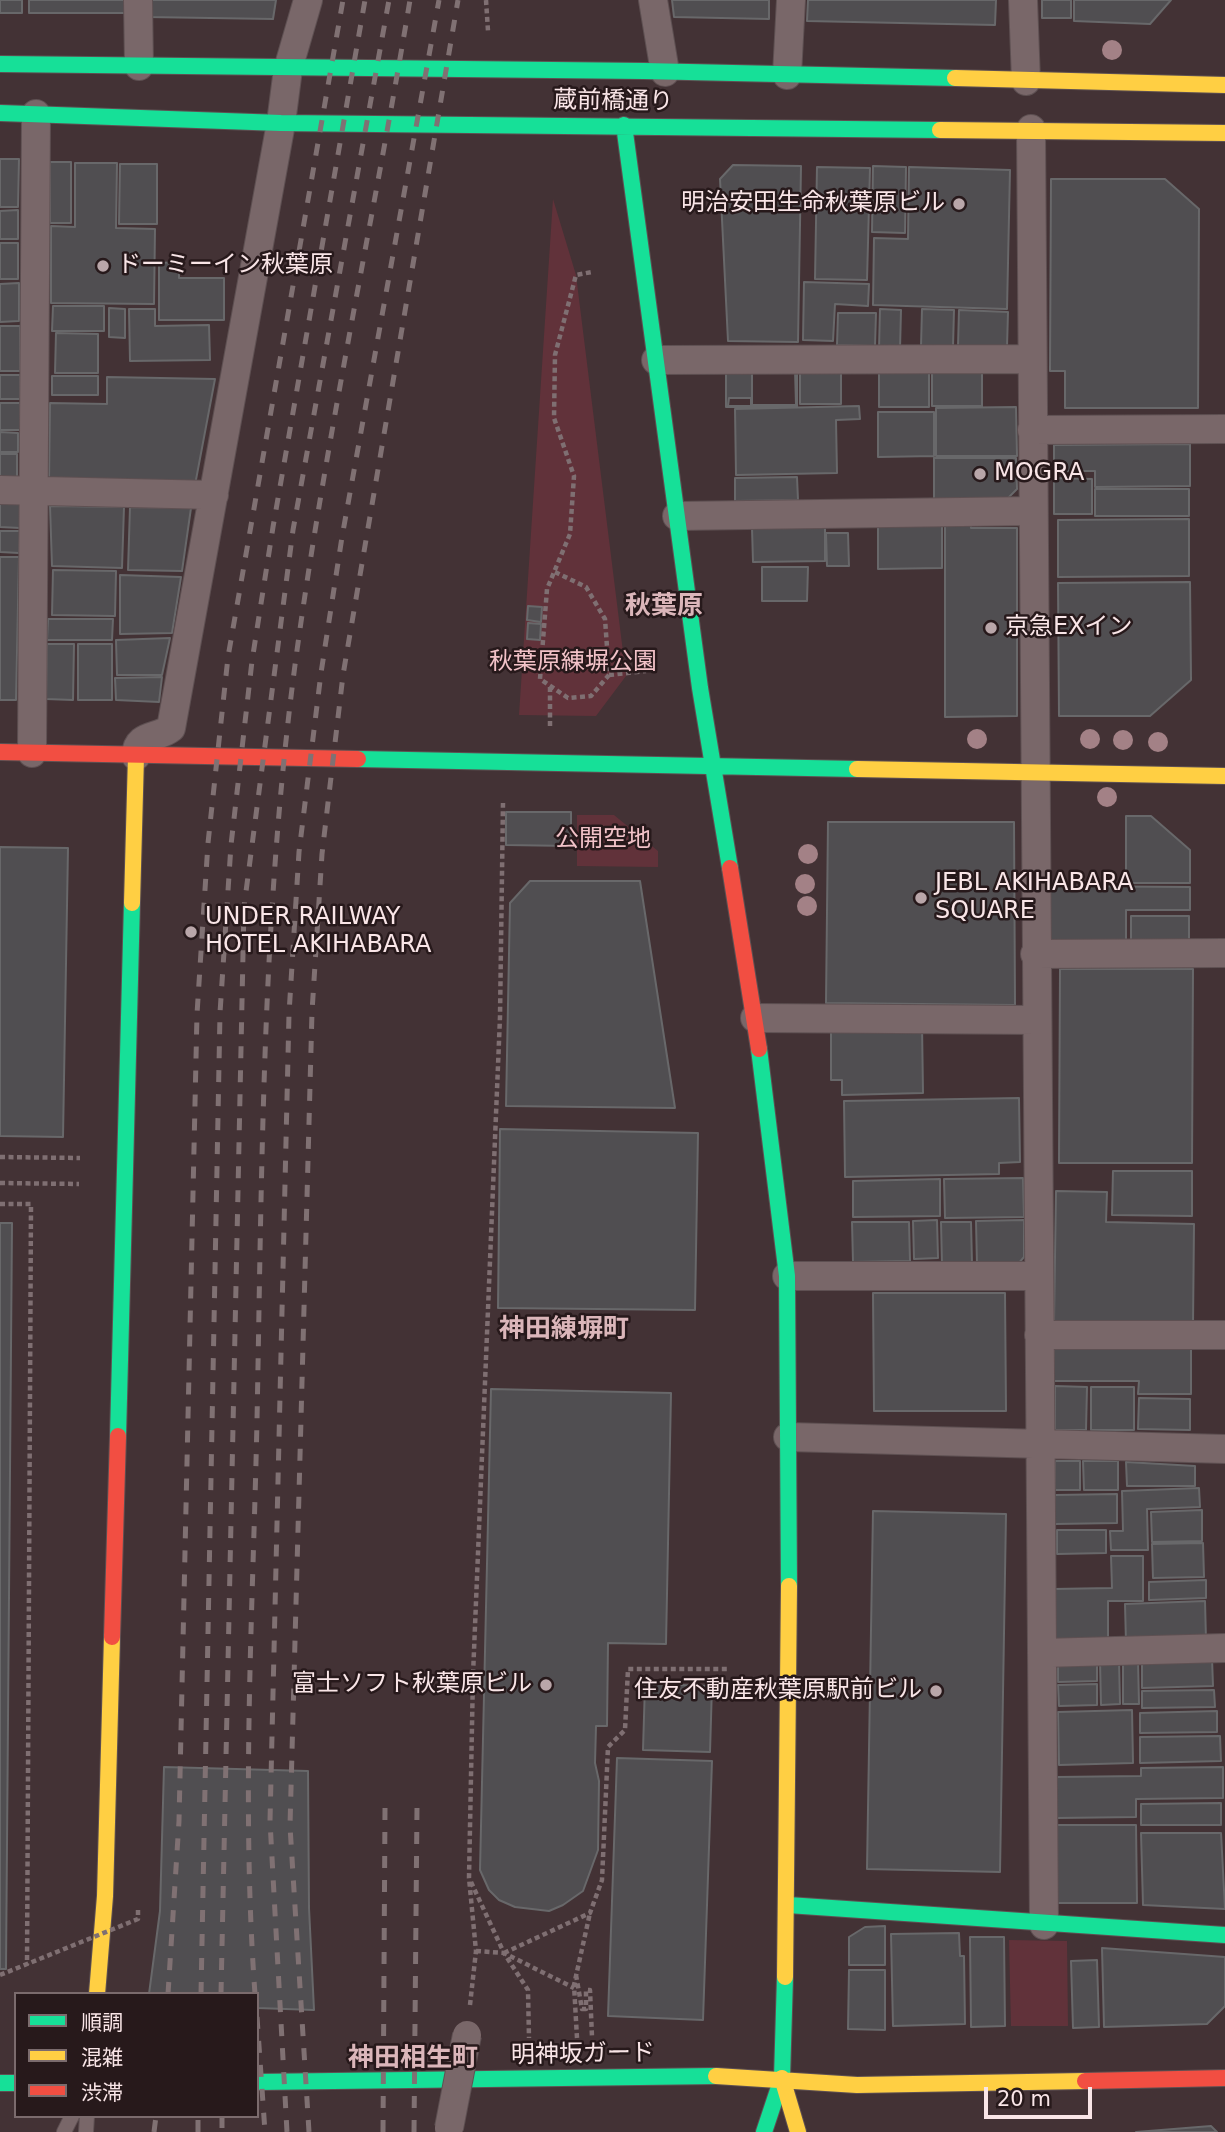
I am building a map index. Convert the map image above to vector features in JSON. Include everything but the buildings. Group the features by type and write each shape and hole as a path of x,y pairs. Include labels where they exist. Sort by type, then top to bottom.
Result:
{"street":[{"path":"138,0 139,66"},
{"path":"97,1992 105,1896 136,746 142,739 164,734 171,728 281,124 288,69 308,0"},
{"path":"653,0 664,72"},
{"path":"787,75 790,0"},
{"path":"1023,0 1026,81"},
{"name":"蔵前橋通り","path":"0,64 664,72 1225,85"},
{"name":"蔵前橋通り","path":"0,113 281,124 624,125 1225,133"},
{"path":"32,752 36,114"},
{"path":"624,125 711,765 755,1018 787,1276 788,1905 782,2078 764,2132"},
{"path":"1031,129 1033,771 1044,1925"},
{"path":"656,360 1032,359"},
{"path":"1032,430 1225,429"},
{"path":"0,491 214,495"},
{"path":"677,516 1032,511"},
{"path":"0,752 1225,776"},
{"path":"1035,954 1225,953"},
{"path":"755,1018 1036,1020"},
{"path":"787,1276 1038,1276"},
{"path":"1039,1335 1225,1335"},
{"path":"788,1437 1225,1449"},
{"path":"1042,1653 1225,1648"},
{"path":"788,1905 1044,1925 1225,1935"},
{"path":"449,2128 467,2035"},
{"name":"明神坂ガード","path":"259,2081 703,2076 782,2078 857,2085 1225,2078"},
{"path":"782,2078 798,2132"}],"path":[{"path":"486,0 488,30"},
{"path":"592,272 576,275 555,355 554,418 574,476 570,534 547,589 540,679 568,698 591,696 609,676 646,671"},
{"path":"555,572 586,587 605,619 609,676"},
{"path":"550,686 550,731"},
{"path":"467,2035 476,1951 469,1878 473,1675 500,1017 503,803"},
{"path":"0,1157 79,1158"},
{"path":"0,1183 79,1184"},
{"path":"0,1204 31,1204 27,1965"},
{"path":"578,2038 576,1975 590,1913 602,1880 608,1747 625,1730 628,1669 727,1669"},
{"path":"469,1878 504,1953 528,1990 529,2038"},
{"path":"0,1975 138,1919 138,1910"},
{"path":"504,1953 590,1913"},
{"path":"476,1951 504,1953 576,1987 582,2009 586,2009 586,1990 590,1990 592,2037"}],"green space":[{"name":"秋葉原練塀公園","path":"553,199 576,275 626,676 596,716 519,715"},
{"name":"公開空地","path":"577,815 614,815 658,851 658,867 577,866"},
{"path":"1009,1940 1067,1941 1068,2026 1011,2026"}],"railway":[{"path":"168,1992 179,1821 197,1014 208,843 228,657 343,0"},
{"path":"201,1992 220,1013 231,845 252,661 273,527 365,0"},
{"path":"221,1992 244,907 293,530 389,0"},
{"path":"255,1992 249,1850 249,1707 263,1136 276,853 284,759 307,582 410,0"},
{"path":"287,2132 270,1821 289,1014 299,852 321,673 342,537 439,0"},
{"path":"309,2132 290,1826 312,1012 322,854 343,675 458,0"},
{"path":"414,2132 417,1807"},
{"path":"383,2132 385,1808"},
{"path":"259,2046 265,2132"},
{"path":"154,2132 156,2118"},
{"path":"198,2118 198,2132"},
{"path":"222,2118 222,2132"}],"traffic: fast":[{"path":"0,64 644,71 955,78"},
{"path":"0,113 281,123 940,130"},
{"path":"624,125 700,688 730,868"},
{"path":"358,759 857,769"},
{"path":"118,1436 132,903"},
{"path":"759,1049 787,1276 789,1586"},
{"path":"788,1905 1225,1935"},
{"path":"764,2132 782,2078 785,1977"},
{"path":"259,2082 716,2076"},
{"path":"0,2083 14,2083"}],"traffic: slow":[{"path":"955,78 1225,85"},
{"path":"940,130 1225,133"},
{"path":"132,903 136,756"},
{"path":"857,769 1225,776"},
{"path":"785,1977 789,1586"},
{"path":"97,1992 105,1896 112,1637"},
{"path":"716,2076 857,2085 1085,2081"},
{"path":"782,2078 798,2132"}],"traffic: jam":[{"path":"0,752 358,759"},
{"path":"730,868 759,1049"},
{"path":"112,1637 118,1436"},
{"path":"1085,2081 1225,2078"}],"place":[{"name":"明治安田生命秋葉原ビル","path":"959,204"},
{"name":"ドーミーイン秋葉原","path":"103,266"},
{"name":"MOGRA","path":"980,474"},
{"name":"京急EXイン","path":"991,628"},
{"name":"JEBL AKIHABARA SQUARE","path":"921,898"},
{"name":"UNDER RAILWAY HOTEL AKIHABARA","path":"191,932"},
{"name":"富士ソフト秋葉原ビル","path":"546,1685"},
{"name":"住友不動産秋葉原駅前ビル","path":"936,1691"}],"district":[{"name":"秋葉原","path":"664,607"},
{"name":"神田練塀町","path":"564,1330"},
{"name":"神田相生町","path":"413,2059"}]}
